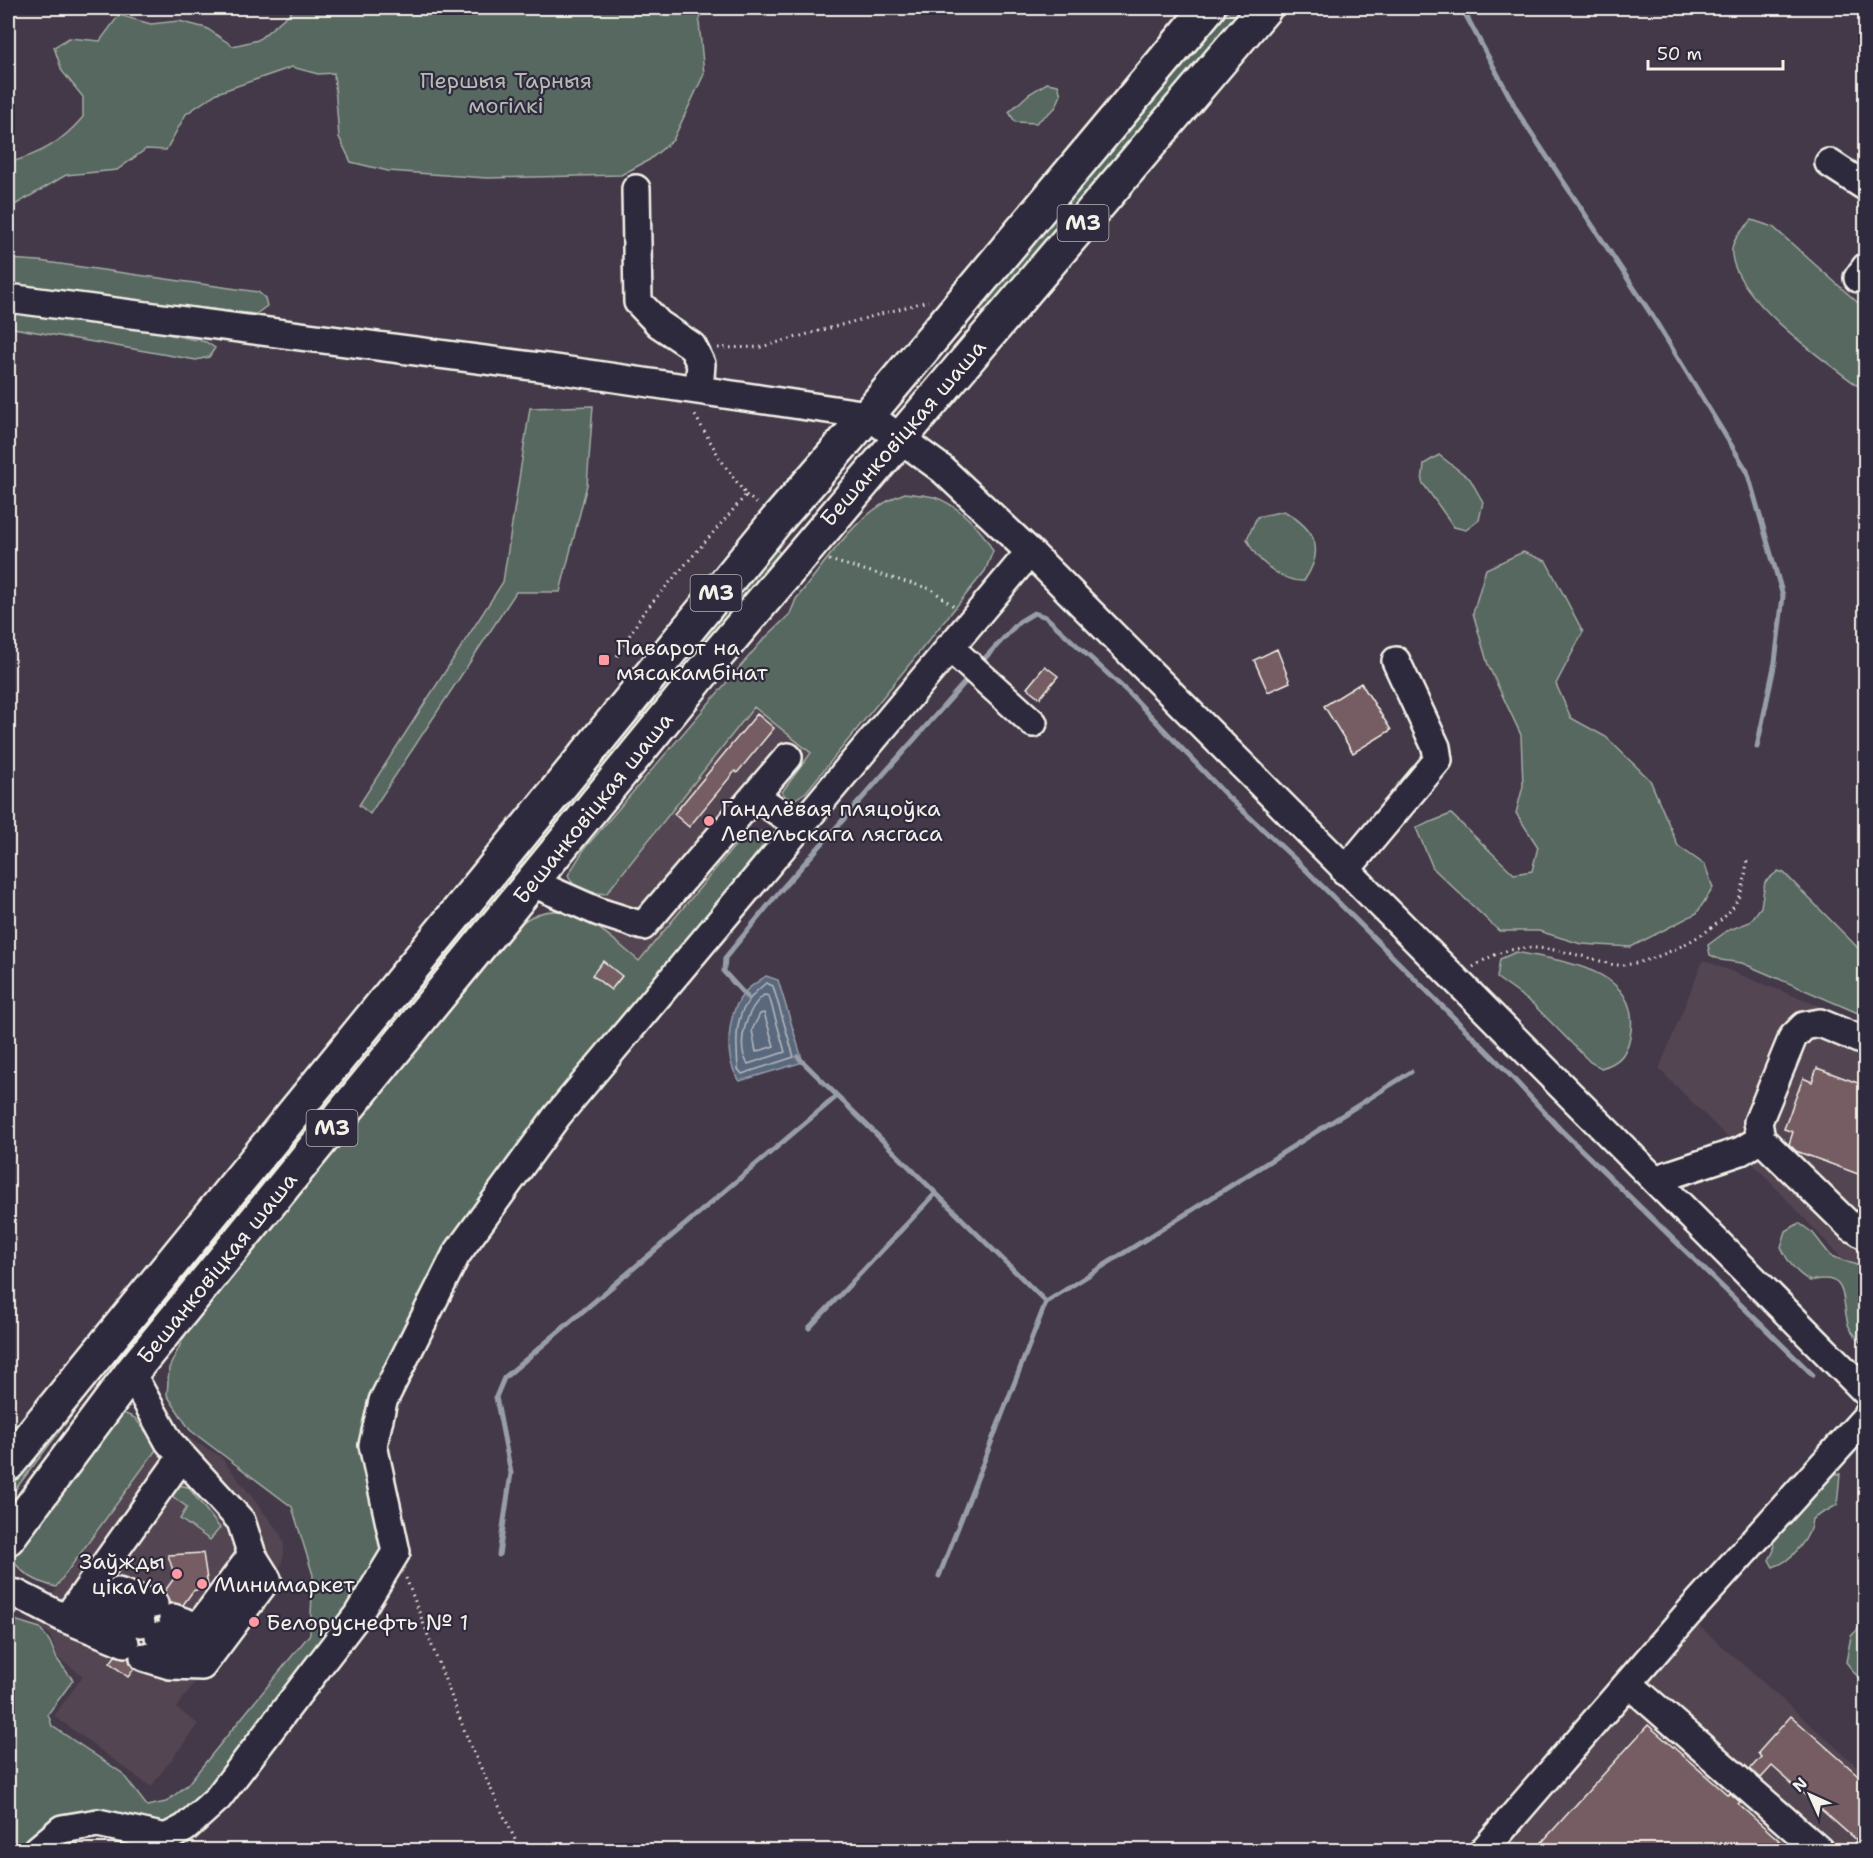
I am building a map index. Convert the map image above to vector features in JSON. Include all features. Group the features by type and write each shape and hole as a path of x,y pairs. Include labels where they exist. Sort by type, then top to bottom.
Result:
{"main road":[{"name":"Бешанковіцкая шаша","path":"8,1464 575,764 1208,8"},
{"name":"Бешанковіцкая шаша","path":"8,1538 131,1373 533,883 719,652 1265,8"}],"street":[{"path":"1829,163 1866,187"},
{"path":"636,189 638,302 659,324 692,346 701,364 689,389"},
{"path":"8,298 555,369 868,415 942,469 1030,552 1345,871 1457,979 1657,1179 1866,1392"},
{"path":"38,1851 62,1829 98,1823 166,1838 185,1828 218,1798 350,1625 396,1552 373,1445 383,1401 456,1255 557,1116 798,825 1030,552"},
{"path":"949,647 1033,723"},
{"path":"1345,871 1438,760 1437,747 1396,661"},
{"path":"533,883 599,912 643,926 788,757"},
{"path":"756,797 798,825"},
{"path":"1866,1042 1820,1023 1804,1026 1793,1037 1758,1122 1761,1139 1850,1226 1866,1236"},
{"path":"1657,1179 1741,1151 1761,1139"},
{"path":"8,1593 17,1594 66,1619 149,1630 184,1646 202,1666 267,1579 252,1556 242,1521 181,1458 169,1442 131,1373"},
{"path":"1484,1851 1686,1616 1866,1417"},
{"path":"66,1619 181,1458"},
{"path":"184,1646 252,1556"},
{"path":"66,1619 118,1592 149,1630 184,1646"},
{"path":"1629,1684 1819,1851"}],"path":[{"path":"697,357 723,346 761,347 928,301"},
{"path":"689,389 721,460 746,495 759,505"},
{"path":"617,656 643,613 746,495"},
{"path":"822,558 932,589 946,600"},
{"path":"1457,979 1491,955 1525,946 1549,948 1617,965 1652,960 1677,950 1732,910 1745,882 1747,857"},
{"path":"396,1552 470,1745 520,1851"}],"shaded area":[{"name":"Гандлёвая пляцоўка Лепельскага лясгаса","path":"754,707 812,753 639,961 591,922 599,912 606,894"},
{"path":"1703,960 1865,1024 1865,1283 1741,1151 1659,1069"},
{"path":"175,1423 185,1436 220,1456 280,1533 284,1543 284,1555 281,1565 176,1708 198,1724 151,1787 54,1716 83,1676 58,1658 50,1635 33,1622"},
{"path":"1678,1607 1865,1773 1865,1850 1464,1850"}],"green space":[{"name":"Першыя Тарныя могілкі","path":"296,8 704,8 699,22 704,74 673,140 649,160 621,175 487,178 388,171 351,162 339,137 334,73 318,74 292,67 217,93 186,114 166,150 146,149 117,170 66,175 8,209 8,163 30,156 58,141 83,117 83,97 62,71 54,47 69,38 100,41 119,15 151,24 179,21 206,28 233,46 258,40"},
{"path":"1231,8 1246,8 983,313 979,309"},
{"path":"1047,83 1058,85 1061,95 1055,108 1036,123 1015,122 1009,112 1029,94"},
{"path":"1752,220 1773,227 1865,309 1865,391 1830,366 1787,330 1750,292 1737,273 1732,255 1733,245"},
{"path":"8,259 39,261 258,292 265,298 267,306 256,314 8,286"},
{"path":"8,307 71,314 206,342 215,348 209,357 196,360 8,327"},
{"path":"593,406 587,485 560,592 516,592 370,814 359,805 503,582 530,408"},
{"path":"1439,455 1470,479 1483,502 1479,520 1466,530 1454,527 1422,482 1424,464"},
{"path":"905,493 934,497 952,505 976,527 993,551 985,571 806,792 794,800 786,797 782,792 811,753 754,707 606,894 579,889 575,886 568,875 585,848 762,641 790,614 796,599 844,538 872,511"},
{"path":"1284,511 1303,525 1314,541 1315,559 1304,581 1278,574 1262,562 1247,539 1257,517"},
{"path":"775,548 780,553 127,1343 8,1499 8,1489 80,1391"},
{"path":"1523,552 1546,561 1583,632 1556,684 1571,718 1606,737 1650,780 1678,846 1705,865 1713,888 1697,913 1631,947 1581,944 1539,931 1499,931 1433,868 1416,828 1451,814 1514,874 1532,871 1538,847 1516,813 1523,786 1521,735 1488,665 1473,613 1486,569"},
{"path":"763,831 770,837 500,1170 441,1258 404,1325 369,1406 388,1520 379,1565 205,1796 187,1814 164,1825 90,1813 61,1815 46,1828 30,1850 8,1850 8,1618 40,1628 50,1642 57,1659 73,1680 48,1714 52,1726 122,1773 147,1806 166,1802 187,1785 310,1634 313,1575 292,1507 190,1430 167,1395 169,1368 188,1329 523,922 539,913 555,911 570,913 599,928 639,961 742,837"},
{"path":"1778,871 1784,873 1865,955 1865,1016 1742,963 1721,960 1710,955 1708,945 1727,931 1750,922 1761,907 1765,882"},
{"path":"1516,952 1576,965 1596,972 1625,996 1631,1014 1630,1037 1621,1057 1613,1064 1601,1068 1590,1062 1533,1004 1497,978 1500,959"},
{"path":"1799,1223 1813,1233 1831,1256 1865,1268 1865,1347 1849,1327 1843,1296 1837,1283 1823,1279 1810,1281 1805,1278 1789,1262 1781,1247 1786,1231"},
{"path":"121,1412 135,1418 158,1447 56,1587 32,1578 14,1561 15,1553"},
{"path":"1830,1473 1840,1474 1837,1505 1812,1519 1808,1534 1799,1548 1787,1560 1773,1567 1769,1560 1774,1550 1773,1539"},
{"path":"178,1485 188,1487 220,1528 210,1540 180,1519 187,1507 169,1494"},
{"path":"1865,1622 1865,1679 1858,1677 1846,1662 1851,1636"}],"water":[{"path":"766,976 778,980 803,1062 740,1081 731,1061 729,1049 731,1025 738,1002 744,993"}],"building":[{"path":"1277,649 1290,682 1268,692 1254,660"},
{"path":"1045,666 1058,676 1040,698 1027,688"},
{"path":"1361,683 1391,730 1353,753 1324,706"},
{"path":"757,714 774,728 689,827 674,814"},
{"path":"603,961 622,976 611,990 592,975"},
{"path":"1817,1068 1866,1086 1866,1177 1796,1151 1789,1144 1793,1132 1784,1129 1803,1078 1812,1082"},
{"path":"203,1553 208,1586 193,1591 183,1605 169,1603 164,1592 175,1577 168,1555"},
{"path":"115,1656 129,1658 134,1669 128,1677 110,1663"},
{"path":"1791,1716 1866,1782 1866,1849 1772,1766 1761,1778 1750,1769 1761,1757 1758,1753"},
{"path":"1648,1725 1728,1795 1730,1793 1740,1802 1738,1804 1780,1841 1771,1851 1534,1851"}],"waterway":[{"path":"1462,8 1520,116 1653,317 1747,471 1783,596 1775,662 1757,747"},
{"path":"985,658 1019,622 1034,613 1046,617 1131,695 1227,796 1298,862 1497,1061 1560,1129 1813,1375"},
{"path":"747,997 724,972 725,958 780,891 966,681"},
{"path":"798,1057 1046,1302 939,1576"},
{"path":"1046,1302 1411,1072"},
{"path":"499,1555 511,1473 496,1397 504,1378 837,1096"},
{"path":"809,1328 936,1193"}],"place":[{"name":"Паварот на мясакамбінат","path":"604,660"},
{"name":"Гандлёвая пляцоўка Лепельскага лясгаса","path":"709,821"},
{"name":"Заўжды цікаVа","path":"177,1574"},
{"name":"Минимаркет","path":"202,1584"},
{"name":"Белоруснефть № 1","path":"254,1622"}]}
